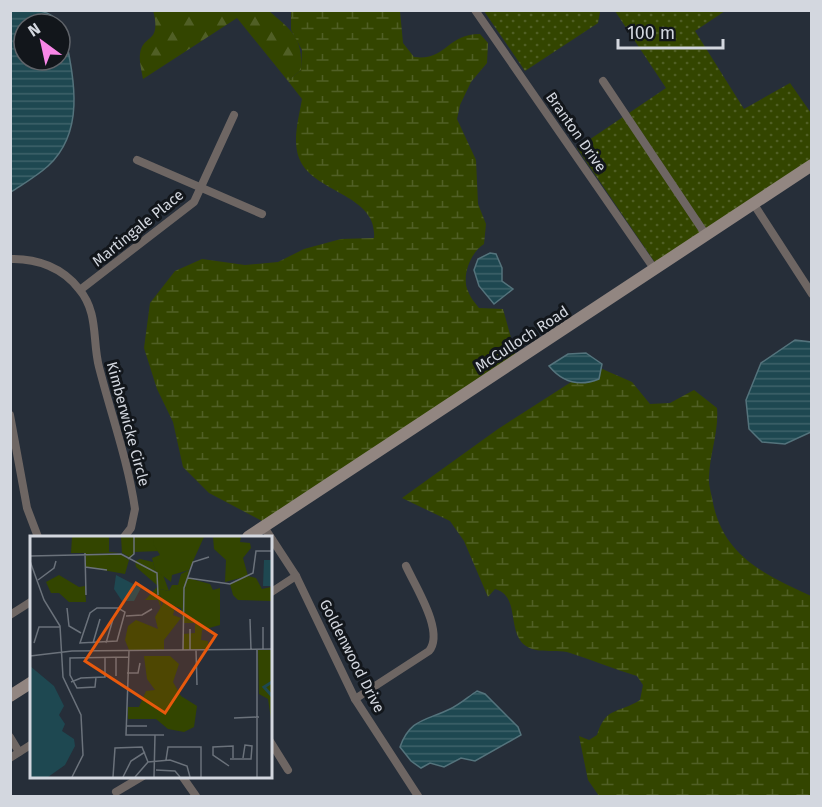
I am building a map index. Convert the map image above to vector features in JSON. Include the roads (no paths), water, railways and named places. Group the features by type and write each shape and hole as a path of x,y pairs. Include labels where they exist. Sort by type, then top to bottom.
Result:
{"street":[{"name":"Branton Drive","path":"475,10 655,270"},
{"path":"603,81 706,235"},
{"name":"Martingale Place","path":"81,290 185,212 194,202 234,116"},
{"path":"137,160 262,214"},
{"name":"McCulloch Road","path":"250,536 812,165"},
{"path":"753,203 812,294"},
{"name":"Kimberwicke Circle","path":"10,259 28,260 55,268 81,290 92,313 98,364 133,494 134,518 125,536"},
{"path":"10,415 27,508 39,536"},
{"name":"Goldenwood Drive","path":"264,527 270,536"},
{"name":"Goldenwood Drive","path":"272,539 296,576 355,699 418,796"},
{"path":"355,699 435,645 435,629 406,566"},
{"path":"272,592 296,576"},
{"path":"10,615 30,602"},
{"path":"10,696 30,683"},
{"path":"10,738 19,752"},
{"path":"272,744 288,770"},
{"path":"10,758 30,745"},
{"path":"116,792 141,777"},
{"path":"183,777 196,796"}],"water":[{"path":"11,10 32,10 44,12 12,12 12,72 72,72 73,119 60,152 44,170 11,192"},
{"path":"490,253 496,254 502,268 502,281 513,289 494,304 479,286 474,270 478,259"},
{"path":"795,340 811,342 811,432 785,444 762,442 749,429 746,400 761,363"},
{"path":"586,353 602,364 599,379 585,383 572,382 554,372 549,366 568,354"},
{"path":"477,691 485,694 518,727 521,735 475,761 461,758 444,767 430,763 421,768 411,761 400,747 409,731 419,722 453,707"}]}
